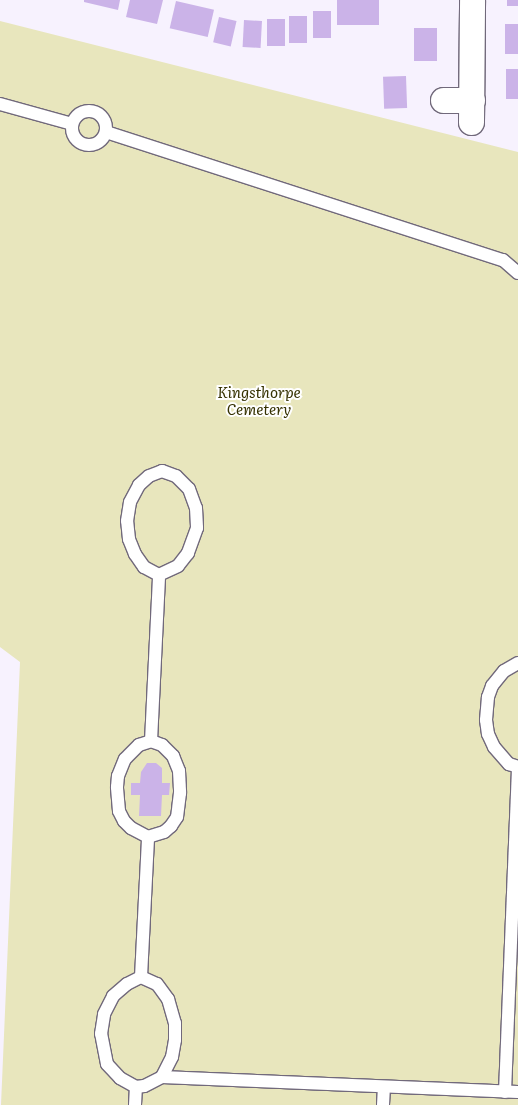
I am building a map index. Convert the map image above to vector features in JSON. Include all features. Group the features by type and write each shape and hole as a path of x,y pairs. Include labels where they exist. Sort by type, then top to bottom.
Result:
{"street":[{"path":"443,100 471,111 472,0"}],"lane":[{"path":"0,104 72,124"},
{"path":"90,110 101,115 106,126 106,132 100,142 85,145 72,134 72,124 78,114 90,110"},
{"path":"106,132 503,260 510,264 518,273"},
{"path":"162,471 176,476 189,489 196,508 197,528 188,553 178,566 159,575 144,567 135,554 129,539 127,520 130,502 139,485 149,476 162,471"},
{"path":"151,741 159,575"},
{"path":"162,1077 172,1057 176,1022 170,1004 161,989 149,979 142,977 128,984 113,996 104,1014 101,1034 107,1064 120,1078 136,1086 144,1086 162,1077 512,1092 518,767 502,757 494,747 488,734 486,720 488,697 492,686 504,671 518,663"},
{"path":"151,741 162,745 173,756 179,772 180,793 177,817 171,826 164,832 148,837 131,828 124,821 119,811 117,787 118,776 125,759 139,745 151,741"},
{"path":"142,977 148,837"},
{"path":"135,1105 136,1086"},
{"path":"384,1087 384,1105"}],"green space":[{"name":"Kingsthorpe Cemetery","path":"0,21 518,152 518,1105 1,1105 20,662 0,647"}],"building":[{"path":"84,0 120,0 118,10 84,2"},
{"path":"130,0 163,0 157,24 126,17"},
{"path":"337,0 379,0 379,25 337,25"},
{"path":"507,0 518,0 518,6 507,6"},
{"path":"176,1 214,10 208,37 170,28"},
{"path":"313,11 331,11 331,38 313,38"},
{"path":"289,16 307,16 307,43 289,43"},
{"path":"219,17 237,21 231,46 213,42"},
{"path":"267,19 285,19 285,46 267,46"},
{"path":"244,20 262,21 261,48 243,47"},
{"path":"505,24 518,24 518,54 505,54"},
{"path":"414,28 437,28 437,61 414,61"},
{"path":"506,69 518,69 518,99 506,99"},
{"path":"406,76 407,108 384,109 383,77"},
{"path":"147,763 156,763 162,768 162,783 170,783 169,795 162,795 161,816 139,816 140,795 131,795 131,783 140,783 141,772"}]}
